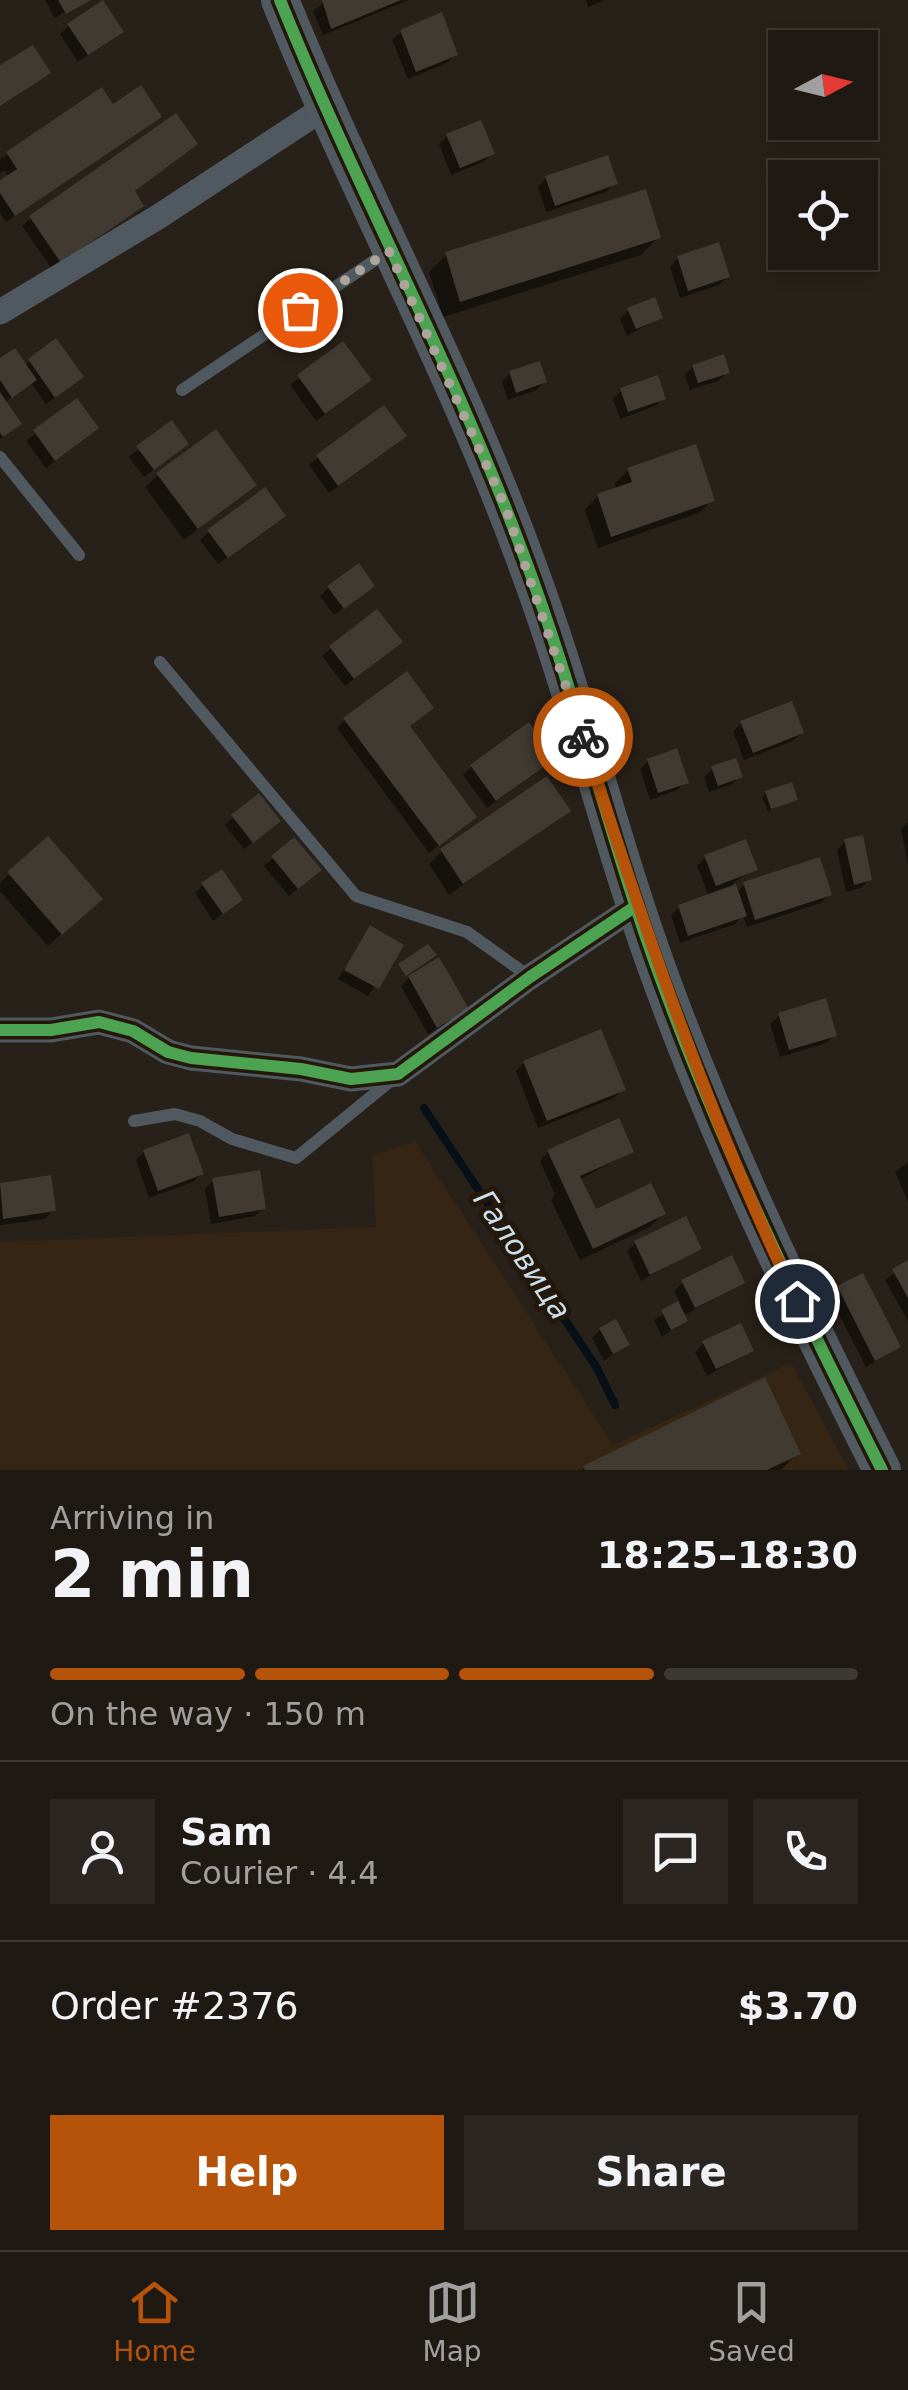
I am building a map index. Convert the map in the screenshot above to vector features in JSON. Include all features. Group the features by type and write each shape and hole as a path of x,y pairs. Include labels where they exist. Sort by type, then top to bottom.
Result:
{"street":[{"path":"280,0 324,108 461,402 525,558 636,906 709,1108 761,1226 882,1470"},
{"path":"0,312 158,217 324,108"},
{"path":"0,1030 50,1030 99,1022 133,1031 168,1052 190,1058 301,1068 351,1080 398,1074 530,977 636,906"}],"lane":[{"path":"182,390 389,251"},
{"path":"0,456 79,555"},
{"path":"160,662 356,896 467,932 530,977"},
{"path":"134,1121 175,1114 200,1121 232,1139 296,1158 398,1074"}],"shaded area":[{"path":"415,1141 613,1445 791,1363 849,1470 0,1470 0,1242 376,1227 372,1155"}],"building":[{"path":"58,0 91,0 66,14"},
{"path":"103,0 124,32 88,55 67,24"},
{"path":"322,0 401,0 331,29"},
{"path":"442,12 458,55 416,72 400,30"},
{"path":"33,45 51,73 0,106 0,65"},
{"path":"141,85 162,117 15,216 0,193 0,180 17,169 6,152 102,87 113,104"},
{"path":"176,113 198,144 135,191 144,206 61,263 29,216"},
{"path":"481,120 495,154 460,168 446,134"},
{"path":"608,155 618,184 555,206 545,176"},
{"path":"646,189 661,238 460,302 445,252"},
{"path":"719,242 730,277 688,291 677,256"},
{"path":"655,297 663,318 636,329 627,308"},
{"path":"56,338 84,377 55,398 28,359"},
{"path":"343,341 372,380 325,414 297,375"},
{"path":"15,348 37,380 12,398 0,380 0,358"},
{"path":"724,354 730,373 698,383 692,365"},
{"path":"540,361 547,382 516,393 509,371"},
{"path":"658,375 666,399 628,412 620,388"},
{"path":"0,392 22,424 3,437 0,433"},
{"path":"77,398 99,428 55,461 33,430"},
{"path":"384,405 407,436 338,486 316,455"},
{"path":"172,420 189,444 154,470 136,446"},
{"path":"216,429 257,485 198,529 156,473"},
{"path":"696,444 715,501 611,537 597,494 632,482 627,468"},
{"path":"265,487 286,516 228,558 207,530"},
{"path":"359,563 375,586 344,609 327,586"},
{"path":"377,609 403,642 354,679 329,646"},
{"path":"407,671 434,708 410,726 477,817 439,846 343,718"},
{"path":"792,701 804,733 753,753 740,721"},
{"path":"529,722 555,759 496,801 470,765"},
{"path":"677,748 689,783 658,793 647,759"},
{"path":"736,758 743,777 718,786 711,766"},
{"path":"547,776 571,811 463,884 440,849"},
{"path":"792,782 798,800 771,809 765,791"},
{"path":"259,793 281,821 253,843 231,815"},
{"path":"863,835 872,880 854,885 844,839"},
{"path":"48,836 103,899 62,935 7,872"},
{"path":"294,837 322,870 298,889 271,856"},
{"path":"746,839 758,870 716,886 704,855"},
{"path":"820,857 832,895 755,920 743,882"},
{"path":"222,869 243,900 223,914 201,883"},
{"path":"736,884 747,916 688,936 678,905"},
{"path":"370,925 404,945 379,989 344,970"},
{"path":"428,944 437,955 406,976 398,964"},
{"path":"439,957 469,1009 437,1028 408,976"},
{"path":"826,998 837,1036 789,1050 778,1013"},
{"path":"601,1029 626,1090 547,1121 523,1061"},
{"path":"619,1118 634,1152 580,1176 596,1209 651,1183 666,1214 593,1249 547,1150"},
{"path":"189,1133 204,1174 158,1191 143,1150"},
{"path":"260,1170 266,1209 219,1217 212,1178"},
{"path":"51,1175 56,1211 3,1219 0,1183"},
{"path":"686,1216 702,1249 650,1275 634,1241"},
{"path":"732,1255 745,1283 695,1308 681,1280"},
{"path":"908,1260 908,1298 892,1269"},
{"path":"863,1273 901,1347 875,1361 837,1286"},
{"path":"678,1301 688,1321 671,1330 661,1310"},
{"path":"616,1319 630,1345 613,1354 599,1328"},
{"path":"741,1323 754,1351 716,1369 702,1341"},
{"path":"765,1377 801,1454 767,1470 585,1470 583,1466"}],"waterway":[{"name":"Галовица","path":"424,1108 597,1368 615,1405"}],"cycle path":[{"path":"280,0 497,485 561,662 643,929 711,1107 793,1290 882,1470"},
{"path":"0,1030 51,1030 99,1022 133,1031 168,1052 191,1058 301,1069 351,1079 398,1074 530,977 636,906"}],"way so far":[{"path":"300,310 389,251 453,384 505,506 540,600 583,737"}],"route":[{"path":"583,737 661,980 709,1108 797,1301"}]}
